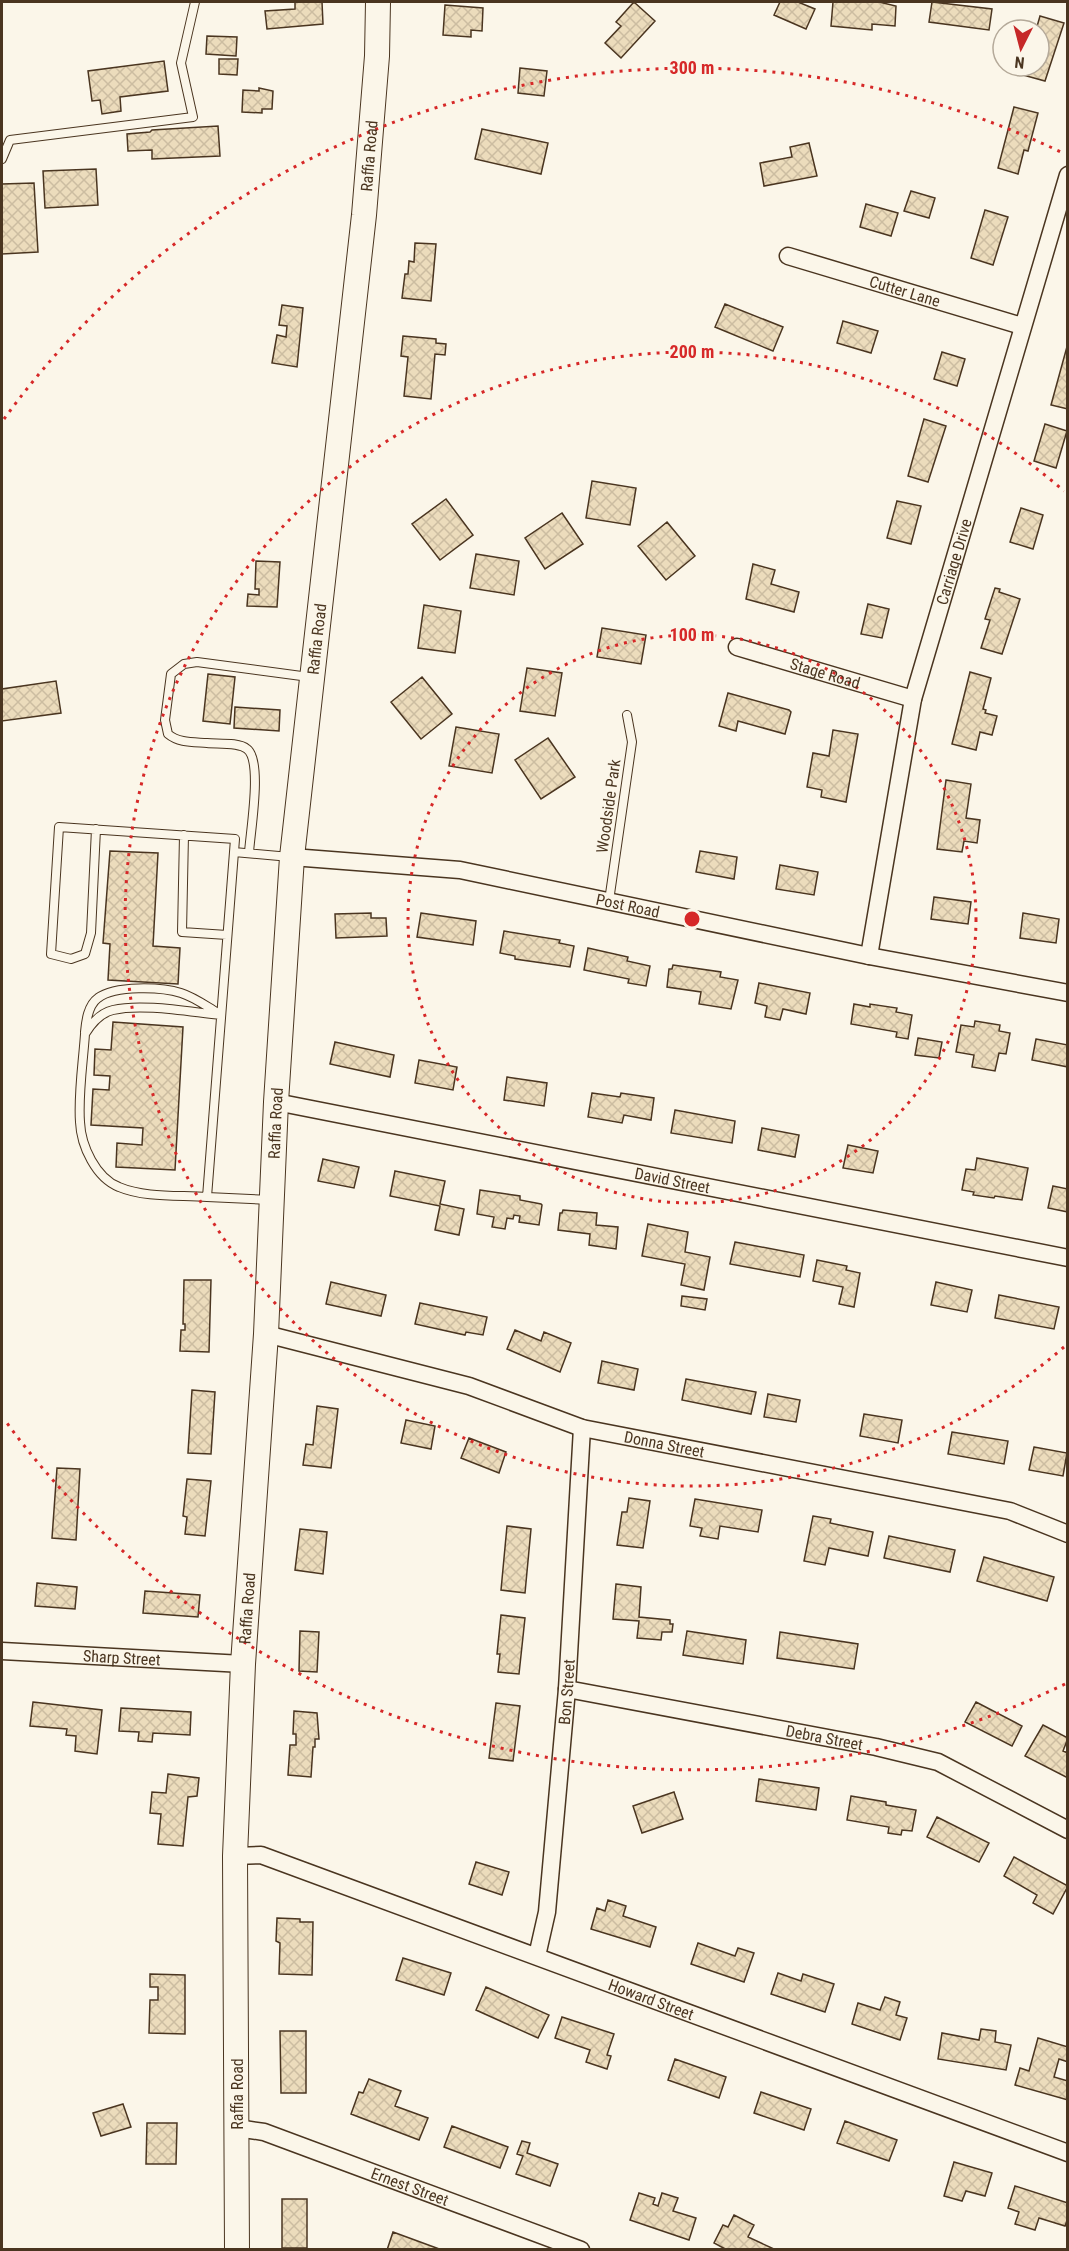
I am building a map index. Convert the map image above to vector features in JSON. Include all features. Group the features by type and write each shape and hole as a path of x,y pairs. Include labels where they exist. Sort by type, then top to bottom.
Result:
{"main road":[{"name":"Raffia Road","path":"237,2250 235,1856 243,1664 266,1334 276,1102 292,857 364,216 377,56 378,2"}],"street":[{"name":"Carriage Drive","path":"869,956 914,699 1068,175"},
{"name":"Cutter Lane","path":"788,256 1022,326"},
{"name":"Stage Road","path":"737,647 914,699"},
{"name":"Post Road","path":"292,857 460,870 869,956 1068,993"},
{"name":"David Street","path":"276,1102 1068,1258"},
{"name":"Donna Street","path":"266,1334 470,1386 582,1428 1010,1511 1068,1534"},
{"name":"Bon Street","path":"537,1956 547,1912 567,1689 582,1428"},
{"name":"Sharp Street","path":"2,1651 243,1664"},
{"name":"Debra Street","path":"567,1689 876,1747 938,1762 1068,1830"},
{"name":"Howard Street","path":"235,1856 261,1855 1068,2153"},
{"name":"Ernest Street","path":"237,2128 264,2132 581,2250"}],"lane":[{"path":"2,159 10,140 193,117 181,63 195,2"},
{"path":"249,853 256,768 251,754 246,748 180,741 168,734 165,720 171,674 184,664 197,662 312,677"},
{"name":"Woodside Park","path":"609,901 632,742 627,715"},
{"path":"96,829 92,933 85,954 71,959 51,954 59,827 96,829 235,839 207,1197"},
{"path":"184,835 182,932 227,935"},
{"path":"234,852 292,857"},
{"path":"221,1015 182,993 145,988 117,991 98,998 87,1016 85,1034 80,1124 86,1150 100,1174 118,1187 136,1191 207,1197 272,1200"},
{"path":"85,1034 92,1022 111,1011 136,1008 221,1015"}],"building":[{"path":"295,2 322,2 323,24 267,29 265,11 295,9"},
{"path":"780,2 798,2 815,9 806,29 774,15"},
{"path":"833,2 879,2 896,6 895,26 872,24 872,30 831,26"},
{"path":"932,2 992,9 989,30 929,22"},
{"path":"633,3 655,21 621,58 605,43 621,26 616,22"},
{"path":"445,5 483,8 482,31 471,30 471,37 443,35"},
{"path":"1051,19 1064,23 1051,63"},
{"path":"207,36 237,37 236,56 206,54"},
{"path":"219,59 238,59 237,75 219,74"},
{"path":"164,61 168,91 120,97 121,111 102,114 100,100 92,101 88,71"},
{"path":"520,68 547,71 544,96 518,93"},
{"path":"259,88 273,91 272,109 262,109 262,113 242,112 243,90 259,91"},
{"path":"1014,107 1038,113 1028,151 1024,150 1018,174 998,168"},
{"path":"218,126 220,156 152,159 152,150 128,151 127,134"},
{"path":"482,129 548,143 541,174 475,159"},
{"path":"809,143 817,176 764,186 760,163 792,157 790,147"},
{"path":"96,169 98,205 45,208 43,171"},
{"path":"34,183 38,252 2,254 2,184"},
{"path":"911,191 935,198 929,218 904,211"},
{"path":"866,204 898,213 891,236 860,227"},
{"path":"985,210 1008,217 993,265 971,258"},
{"path":"415,243 436,244 431,301 402,298 409,261 414,262"},
{"path":"725,304 783,327 773,351 715,327"},
{"path":"282,305 303,308 297,367 272,363 277,335 286,337 287,326 279,325"},
{"path":"843,321 878,331 871,353 837,343"},
{"path":"403,336 436,339 436,343 446,344 445,355 435,354 431,399 404,396 408,357 401,356"},
{"path":"1068,343 1068,409 1051,405"},
{"path":"942,352 965,359 957,386 934,379"},
{"path":"924,419 946,426 928,482 908,476"},
{"path":"1045,424 1067,431 1056,468 1034,461"},
{"path":"592,481 636,488 630,525 586,518"},
{"path":"446,499 473,535 440,560 412,524"},
{"path":"897,501 921,506 911,544 887,538"},
{"path":"1021,508 1043,515 1033,549 1010,542"},
{"path":"562,513 583,544 545,569 525,538"},
{"path":"667,522 695,556 666,580 638,546"},
{"path":"476,554 519,561 514,595 470,588"},
{"path":"256,561 280,562 277,607 247,606 248,594 259,595 259,589 255,589"},
{"path":"753,564 775,570 771,584 799,592 794,612 746,599"},
{"path":"995,588 1000,589 999,592 1020,599 1002,654 981,648 990,620 985,619"},
{"path":"868,604 889,609 882,638 861,634"},
{"path":"424,605 461,611 455,653 418,648"},
{"path":"602,628 646,635 641,664 597,657"},
{"path":"527,668 562,673 555,716 520,711"},
{"path":"970,672 991,678 983,709 986,710 985,713 997,716 992,735 980,732 976,750 952,744"},
{"path":"208,674 235,677 230,724 203,721"},
{"path":"422,677 452,714 421,739 391,702"},
{"path":"56,681 61,713 2,721 2,689"},
{"path":"728,693 789,710 791,712 785,734 738,721 736,731 719,726"},
{"path":"235,707 280,710 279,731 234,728"},
{"path":"456,727 499,734 492,773 449,766"},
{"path":"833,730 858,734 846,802 821,797 822,790 807,787 813,753 829,756"},
{"path":"548,738 575,777 541,799 515,760"},
{"path":"946,780 971,784 966,818 980,820 977,843 964,841 962,852 937,849"},
{"path":"110,851 158,853 153,946 180,948 178,984 108,980 110,944 103,943"},
{"path":"700,851 737,857 734,879 696,872"},
{"path":"780,865 818,872 814,895 776,889"},
{"path":"934,897 971,902 968,924 931,919"},
{"path":"371,913 371,918 386,918 387,936 336,938 335,914"},
{"path":"421,913 476,921 473,945 417,937"},
{"path":"1023,913 1059,919 1056,943 1020,938"},
{"path":"504,931 560,940 559,943 574,946 570,967 515,959 515,956 500,953"},
{"path":"588,948 628,957 627,961 650,966 646,986 628,983 629,979 584,970"},
{"path":"673,965 721,972 720,977 738,980 731,1009 699,1004 701,992 667,987 669,969 672,969"},
{"path":"759,983 810,993 806,1014 783,1009 780,1020 765,1017 767,1006 755,1003"},
{"path":"854,1004 897,1008 896,1012 912,1015 908,1039 896,1037 897,1032 851,1024"},
{"path":"975,1021 1000,1025 999,1031 1010,1033 1006,1054 999,1053 995,1071 972,1067 974,1055 956,1052 961,1025 974,1027"},
{"path":"113,1022 183,1027 175,1170 116,1167 117,1143 142,1145 143,1128 91,1125 93,1089 109,1090 110,1076 94,1075 95,1049 111,1050"},
{"path":"918,1038 942,1042 939,1058 915,1055"},
{"path":"1036,1039 1068,1045 1068,1067 1032,1060"},
{"path":"335,1042 394,1055 390,1077 330,1064"},
{"path":"419,1060 457,1067 453,1090 415,1083"},
{"path":"507,1077 547,1083 544,1106 504,1100"},
{"path":"592,1093 620,1097 621,1093 654,1098 651,1120 624,1115 622,1123 588,1117"},
{"path":"675,1110 735,1121 732,1143 671,1133"},
{"path":"762,1128 799,1135 795,1157 758,1150"},
{"path":"848,1145 878,1151 873,1173 843,1168"},
{"path":"977,1158 1028,1168 1022,1200 973,1195 974,1192 962,1190 966,1169 975,1170"},
{"path":"323,1159 359,1167 354,1188 318,1181"},
{"path":"395,1171 445,1181 440,1204 464,1209 459,1235 435,1230 440,1206 390,1196"},
{"path":"1053,1186 1068,1189 1068,1212 1048,1208"},
{"path":"480,1190 520,1196 520,1200 541,1204 539,1225 519,1222 520,1216 514,1215 513,1219 507,1218 505,1229 492,1227 494,1217 477,1214"},
{"path":"563,1210 597,1213 596,1225 618,1227 616,1249 589,1245 590,1234 558,1230 560,1213"},
{"path":"648,1224 688,1232 685,1252 710,1257 704,1290 681,1285 685,1264 642,1256"},
{"path":"735,1242 804,1255 800,1277 730,1264"},
{"path":"817,1260 847,1266 846,1270 860,1273 854,1307 839,1304 843,1287 813,1281"},
{"path":"184,1280 211,1280 209,1352 180,1351 181,1330 185,1330 185,1324 183,1324"},
{"path":"331,1282 386,1295 381,1316 326,1304"},
{"path":"936,1282 972,1290 967,1312 931,1305"},
{"path":"999,1295 1059,1307 1054,1329 995,1318"},
{"path":"682,1296 707,1299 705,1310 681,1306"},
{"path":"420,1303 487,1317 483,1335 466,1332 465,1335 415,1324"},
{"path":"515,1330 541,1341 544,1332 571,1343 560,1372 507,1349"},
{"path":"602,1361 638,1369 634,1390 598,1383"},
{"path":"686,1379 756,1392 751,1414 682,1400"},
{"path":"192,1390 215,1392 211,1454 188,1453"},
{"path":"768,1394 800,1400 796,1422 764,1417"},
{"path":"317,1406 338,1409 331,1468 303,1465 306,1444 313,1445"},
{"path":"864,1414 902,1420 898,1443 860,1436"},
{"path":"406,1420 435,1426 431,1449 401,1443"},
{"path":"952,1432 1008,1441 1004,1464 948,1454"},
{"path":"469,1438 506,1452 499,1473 461,1458"},
{"path":"1034,1447 1067,1453 1063,1476 1029,1470"},
{"path":"57,1468 80,1469 76,1540 52,1538"},
{"path":"187,1479 211,1481 205,1536 185,1534 187,1517 183,1516"},
{"path":"629,1498 650,1501 643,1548 617,1545 622,1512 627,1512"},
{"path":"695,1499 762,1510 758,1532 720,1526 718,1539 700,1536 702,1528 690,1526"},
{"path":"813,1516 831,1519 830,1523 873,1532 868,1556 829,1548 825,1565 804,1561"},
{"path":"507,1526 531,1529 525,1593 501,1590"},
{"path":"300,1529 327,1532 323,1574 295,1570"},
{"path":"889,1536 955,1550 950,1572 884,1558"},
{"path":"984,1557 1054,1577 1047,1601 977,1581"},
{"path":"37,1583 77,1587 75,1609 35,1606"},
{"path":"616,1584 641,1587 639,1617 670,1620 670,1624 673,1624 672,1632 662,1632 661,1640 637,1638 639,1621 613,1619"},
{"path":"145,1591 200,1595 198,1617 143,1613"},
{"path":"501,1615 525,1618 519,1674 498,1672 500,1654 497,1654"},
{"path":"300,1631 319,1632 317,1672 299,1671"},
{"path":"687,1631 746,1640 743,1664 683,1655"},
{"path":"780,1632 858,1644 854,1669 777,1658"},
{"path":"33,1702 102,1710 97,1754 75,1751 76,1736 66,1735 67,1729 30,1726"},
{"path":"976,1702 1022,1726 1012,1746 965,1722"},
{"path":"496,1703 520,1706 513,1761 489,1758"},
{"path":"121,1708 191,1712 190,1735 153,1733 152,1742 138,1741 139,1732 119,1731"},
{"path":"294,1711 317,1713 319,1739 315,1739 315,1747 313,1747 311,1777 288,1775 290,1745 296,1745 296,1734 293,1734"},
{"path":"1043,1725 1068,1738 1063,1751 1068,1753 1068,1778 1025,1756"},
{"path":"168,1774 199,1778 197,1796 188,1797 183,1846 158,1844 161,1814 150,1813 152,1792 166,1793"},
{"path":"759,1779 819,1788 816,1810 756,1801"},
{"path":"674,1792 683,1819 642,1833 633,1806"},
{"path":"851,1796 916,1810 912,1831 902,1830 901,1835 888,1833 889,1827 847,1820"},
{"path":"937,1817 989,1843 979,1862 927,1837"},
{"path":"1014,1857 1068,1886 1053,1914 1033,1903 1037,1895 1004,1876"},
{"path":"476,1862 509,1872 502,1895 469,1884"},
{"path":"608,1900 626,1906 623,1916 656,1927 650,1947 591,1929 597,1908 605,1911"},
{"path":"277,1918 313,1922 312,1975 279,1974 280,1943 276,1941"},
{"path":"698,1943 735,1956 738,1948 754,1953 744,1982 691,1964"},
{"path":"403,1958 451,1973 444,1995 396,1980"},
{"path":"778,1973 801,1981 803,1974 834,1984 825,2012 771,1994"},
{"path":"150,1974 185,1975 185,2034 149,2033 150,2000 158,2000 158,1987 150,1987"},
{"path":"486,1987 549,2015 538,2038 476,2010"},
{"path":"885,1997 900,2002 896,2015 907,2018 900,2040 852,2024 858,2003 880,2010"},
{"path":"562,2017 614,2034 607,2055 611,2056 607,2069 586,2062 590,2050 555,2038"},
{"path":"981,2029 996,2031 995,2042 1011,2045 1006,2070 938,2059 942,2033 979,2040"},
{"path":"280,2031 306,2031 306,2093 281,2093"},
{"path":"1038,2038 1068,2047 1068,2062 1059,2059 1054,2077 1068,2081 1068,2100 1015,2085 1020,2068 1029,2071"},
{"path":"675,2059 726,2077 719,2098 668,2080"},
{"path":"369,2079 401,2091 395,2106 428,2118 419,2140 351,2114 359,2092 363,2093"},
{"path":"761,2092 811,2109 804,2130 754,2113"},
{"path":"123,2104 131,2127 101,2136 93,2113"},
{"path":"845,2121 897,2140 889,2161 837,2143"},
{"path":"147,2123 177,2123 176,2164 146,2164"},
{"path":"452,2126 508,2147 500,2168 444,2147"},
{"path":"522,2141 530,2143 527,2153 558,2164 550,2186 516,2174 523,2156 517,2154"},
{"path":"954,2162 992,2173 985,2196 966,2191 962,2201 944,2196"},
{"path":"1015,2186 1068,2203 1068,2218 1065,2226 1039,2218 1035,2230 1015,2224 1019,2212 1008,2208"},
{"path":"639,2193 655,2198 653,2204 658,2206 662,2193 678,2198 673,2211 696,2218 689,2240 630,2220"},
{"path":"282,2199 307,2199 307,2248 282,2248"},
{"path":"734,2215 754,2225 748,2237 776,2250 727,2250 714,2243 723,2225 728,2227"},
{"path":"393,2232 442,2250 387,2250"}]}
